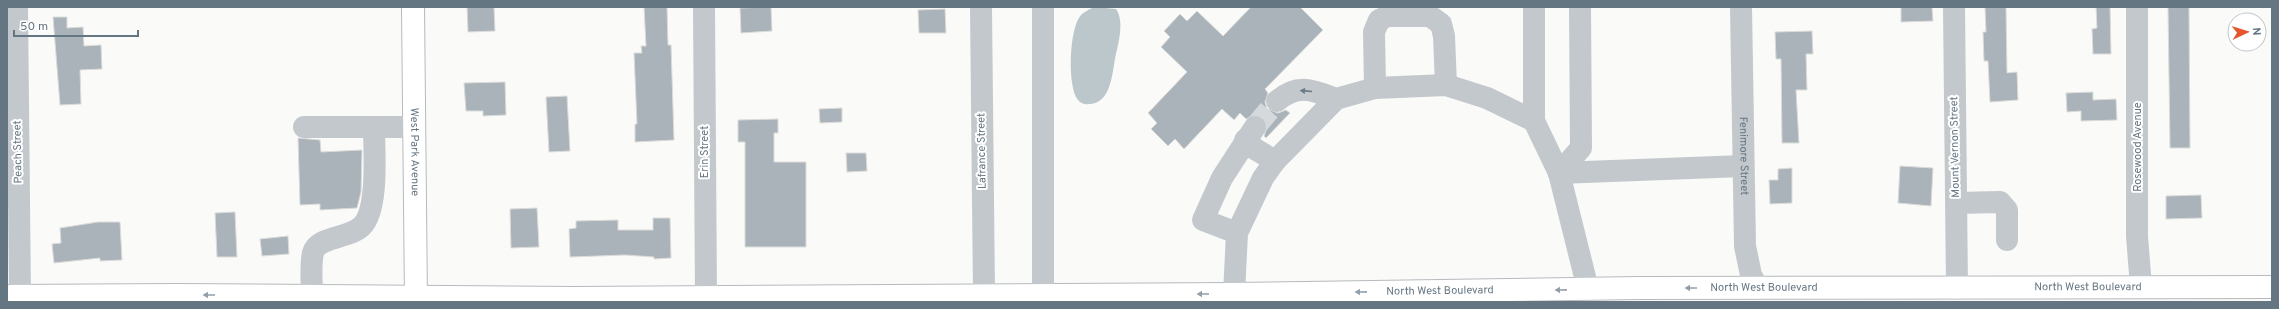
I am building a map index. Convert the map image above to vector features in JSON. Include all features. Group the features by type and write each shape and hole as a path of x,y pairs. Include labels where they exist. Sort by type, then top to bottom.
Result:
{"main road":[{"name":"West Park Avenue","path":"413,7 416,299"},
{"name":"North West Boulevard","path":"14,296 312,296 416,299 1234,294 1588,289 1760,295 1957,288 2272,287"}],"street":[{"name":"Peach Street","path":"14,296 17,7"},
{"name":"Erin Street","path":"704,7 706,297"},
{"name":"Lafrance Street","path":"981,7 984,295"},
{"path":"1043,7 1043,295"},
{"path":"1534,7 1534,121 1560,174 1588,289"},
{"path":"1560,174 1581,148 1580,7"},
{"name":"Fenimore Street","path":"1741,7 1745,246 1751,276 1760,295"},
{"name":"Mount Vernon Street","path":"1954,7 1957,288"},
{"name":"Rosewood Avenue","path":"2137,7 2137,236 2141,288"},
{"path":"1375,88 1374,32 1379,20 1388,16 1430,16 1441,24 1444,36 1446,85"},
{"path":"1234,294 1237,233 1262,178 1275,161 1336,99 1375,88 1446,85 1487,98 1534,121"},
{"path":"1277,101 1286,94 1296,90 1306,90 1336,99"},
{"path":"304,127 414,127"},
{"path":"312,296 314,252 318,244 325,240 352,233 363,225 368,212 375,180 374,127"},
{"path":"1237,233 1203,220 1222,178 1250,133 1255,149 1275,161"},
{"path":"1560,174 1743,166"},
{"path":"1956,203 2000,202 2007,210 2007,240"}],"shaded area":[{"path":"1094,7 1116,9 1120,20 1120,33 1113,73 1106,94 1096,103 1083,104 1074,93 1072,83 1072,44 1077,22 1081,15"}],"building":[{"path":"467,7 494,7 495,31 468,32"},
{"path":"644,7 667,7 668,45 671,45 674,140 635,142 635,124 637,124 634,53 642,53 641,46 646,46"},
{"path":"771,7 772,31 741,33 740,8"},
{"path":"1251,7 1300,7 1323,30 1265,89 1268,93 1265,102 1267,109 1278,113 1286,110 1290,113 1266,138 1264,136 1267,127 1262,117 1255,115 1246,119 1240,113 1234,120 1222,109 1184,149 1175,139 1168,146 1151,129 1157,123 1148,113 1187,72 1161,47 1170,37 1164,31 1180,14 1187,21 1197,11 1223,36"},
{"path":"1901,7 1932,7 1933,21 1901,22"},
{"path":"1985,7 2006,7 2007,73 2017,72 2018,100 1990,102 1988,61 1984,61 1983,32 1986,32"},
{"path":"2096,7 2110,7 2111,54 2093,54 2092,29 2097,28"},
{"path":"2168,7 2189,7 2190,148 2170,148"},
{"path":"945,9 946,33 919,33 918,10"},
{"path":"53,17 67,17 67,28 83,27 84,46 101,45 102,69 80,70 81,104 60,105"},
{"path":"1812,31 1813,54 1806,54 1807,90 1796,90 1799,143 1782,143 1781,59 1776,59 1775,32"},
{"path":"505,82 506,115 483,116 483,111 466,111 464,83"},
{"path":"2093,92 2093,100 2116,99 2117,120 2081,121 2081,111 2067,112 2066,93"},
{"path":"567,96 570,151 549,152 546,97"},
{"path":"842,108 842,122 820,123 819,109"},
{"path":"778,119 778,133 774,133 774,162 806,162 806,247 745,247 745,142 738,142 738,120"},
{"path":"298,138 320,140 321,152 362,150 361,192 357,208 320,210 320,204 300,205"},
{"path":"846,153 866,153 867,171 847,172"},
{"path":"1900,166 1933,168 1931,206 1898,203"},
{"path":"1792,168 1792,203 1770,204 1769,180 1778,180 1778,169"},
{"path":"2201,195 2202,218 2166,219 2166,196"},
{"path":"537,208 539,247 511,248 510,209"},
{"path":"235,212 237,257 217,257 215,213"},
{"path":"653,218 670,218 671,258 654,259 654,257 625,255 570,257 569,229 576,228 576,221 618,220 618,230 653,230"},
{"path":"98,222 120,222 122,260 100,261 100,258 54,263 52,244 61,243 60,228"},
{"path":"288,236 289,254 262,256 260,239"}],"tunnel":[{"path":"1255,127 1277,101"}]}
